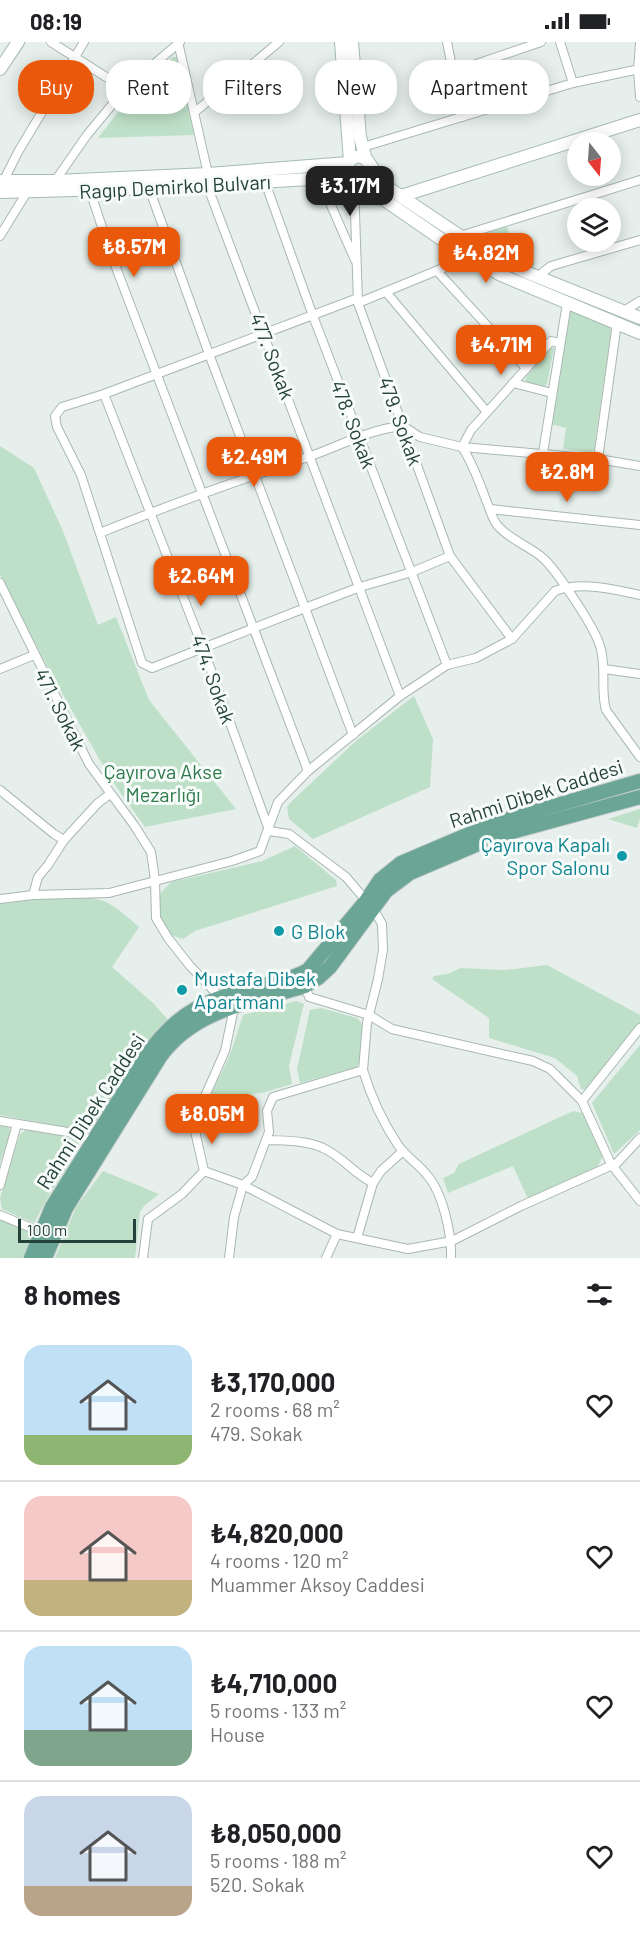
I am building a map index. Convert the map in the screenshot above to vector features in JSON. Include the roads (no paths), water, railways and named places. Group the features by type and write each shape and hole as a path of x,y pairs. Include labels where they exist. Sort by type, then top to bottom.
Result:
{"main road":[{"path":"0,69 18,42"},
{"path":"352,43 358,117 370,176 355,182"},
{"path":"352,43 349,162 346,172 355,182 470,257 520,284 640,333"},
{"path":"401,196 640,120"},
{"path":"349,162 358,157 367,158 384,183 499,260 640,318"},
{"name":"Ragıp Demirkol Bulvarı","path":"1,185 27,192 149,188 349,162"},
{"name":"Ragıp Demirkol Bulvarı","path":"1,185 56,181 208,179 265,182 319,178 355,182"},
{"name":"Rahmi Dibek Caddesi","path":"45,1258 66,1208 165,1049 179,1035 225,1009 305,986 318,978 330,967 370,905 380,880 392,868 466,834 509,819 640,781"},
{"name":"Rahmi Dibek Caddesi","path":"32,1258 52,1207 147,1055 159,1039 186,1015 206,1002 219,997 295,976 308,970 370,905 402,878 481,842 640,797"}],"street":[{"path":"51,42 106,77"},
{"path":"1,185 18,152 84,42"},
{"path":"158,60 179,42"},
{"name":"477. Sokak","path":"179,42 208,179 400,696"},
{"path":"195,112 279,42"},
{"path":"447,42 451,60"},
{"path":"488,60 541,42"},
{"path":"560,42 573,83"},
{"path":"640,43 640,97"},
{"path":"367,158 462,117 573,83 629,70 639,70"},
{"path":"56,181 87,135 106,112"},
{"path":"319,178 357,266"},
{"path":"460,236 640,180"},
{"name":"478. Sokak","path":"265,182 313,316 447,665"},
{"name":"479. Sokak","path":"355,182 358,300 450,556 512,639"},
{"path":"149,188 353,735"},
{"path":"90,191 112,257 308,771"},
{"path":"0,236 27,192"},
{"path":"537,277 551,266 640,240"},
{"path":"450,556 411,572 360,587 152,668 142,663 81,475 57,427 55,416 62,407 104,394 358,300 386,292 470,257"},
{"path":"437,271 526,369"},
{"path":"386,292 487,412"},
{"path":"624,311 640,301"},
{"path":"543,453 567,303"},
{"path":"598,459 617,323"},
{"path":"462,447 471,430 551,341 559,343"},
{"path":"513,383 552,393"},
{"name":"474. Sokak","path":"104,394 203,648 269,831"},
{"path":"100,533 254,474 386,428 403,426 420,437 462,447 543,453 640,466"},
{"path":"462,447 470,460 496,525 543,559 591,624 600,646 604,669 606,710 640,758"},
{"path":"490,509 640,525"},
{"name":"471. Sokak","path":"0,583 89,764 151,852 155,880 156,918 190,966 219,997 234,1008"},
{"path":"0,899 33,895 109,893 232,861 260,851 278,802 308,771 400,696 447,665 476,658 512,639 555,591 565,587 611,588 640,595"},
{"path":"0,669 34,655"},
{"path":"604,669 640,674"},
{"path":"0,789 64,840"},
{"path":"33,895 38,877 64,840 98,803 110,794"},
{"path":"269,831 289,834 346,878 370,905 381,924 383,950 369,1015 363,1070 372,1099 403,1151 428,1175 435,1187 452,1241 451,1258"},
{"path":"305,986 309,997 369,1015 392,1029 533,1061 550,1069 582,1101 611,1164 640,1201"},
{"path":"204,1171 195,1131 202,1103 225,1052 234,1008"},
{"path":"582,1101 640,1028"},
{"path":"229,1258 234,1217 243,1185 252,1177 267,1140 269,1132 267,1111 273,1097 363,1070"},
{"path":"0,1121 80,1134 94,1141"},
{"path":"0,1185 17,1124"},
{"path":"204,1171 243,1185 337,1234 408,1249 452,1241 611,1164 618,1163 640,1138"},
{"path":"267,1140 309,1143 328,1151 359,1176 373,1184"},
{"path":"357,1238 373,1184 381,1171 403,1151"},
{"path":"143,1258 148,1219 182,1194 204,1171"},
{"path":"0,1215 41,1232"},
{"path":"326,1258 337,1234"}],"place":[{"name":"Çayırova Kapalı Spor Salonu","path":"622,856"},
{"name":"G Blok","path":"279,931"},
{"name":"Mustafa Dibek Apartmanı","path":"182,990"}],"park label":[{"name":"Çayırova Akse Mezarlığı","path":"163,782"}]}
